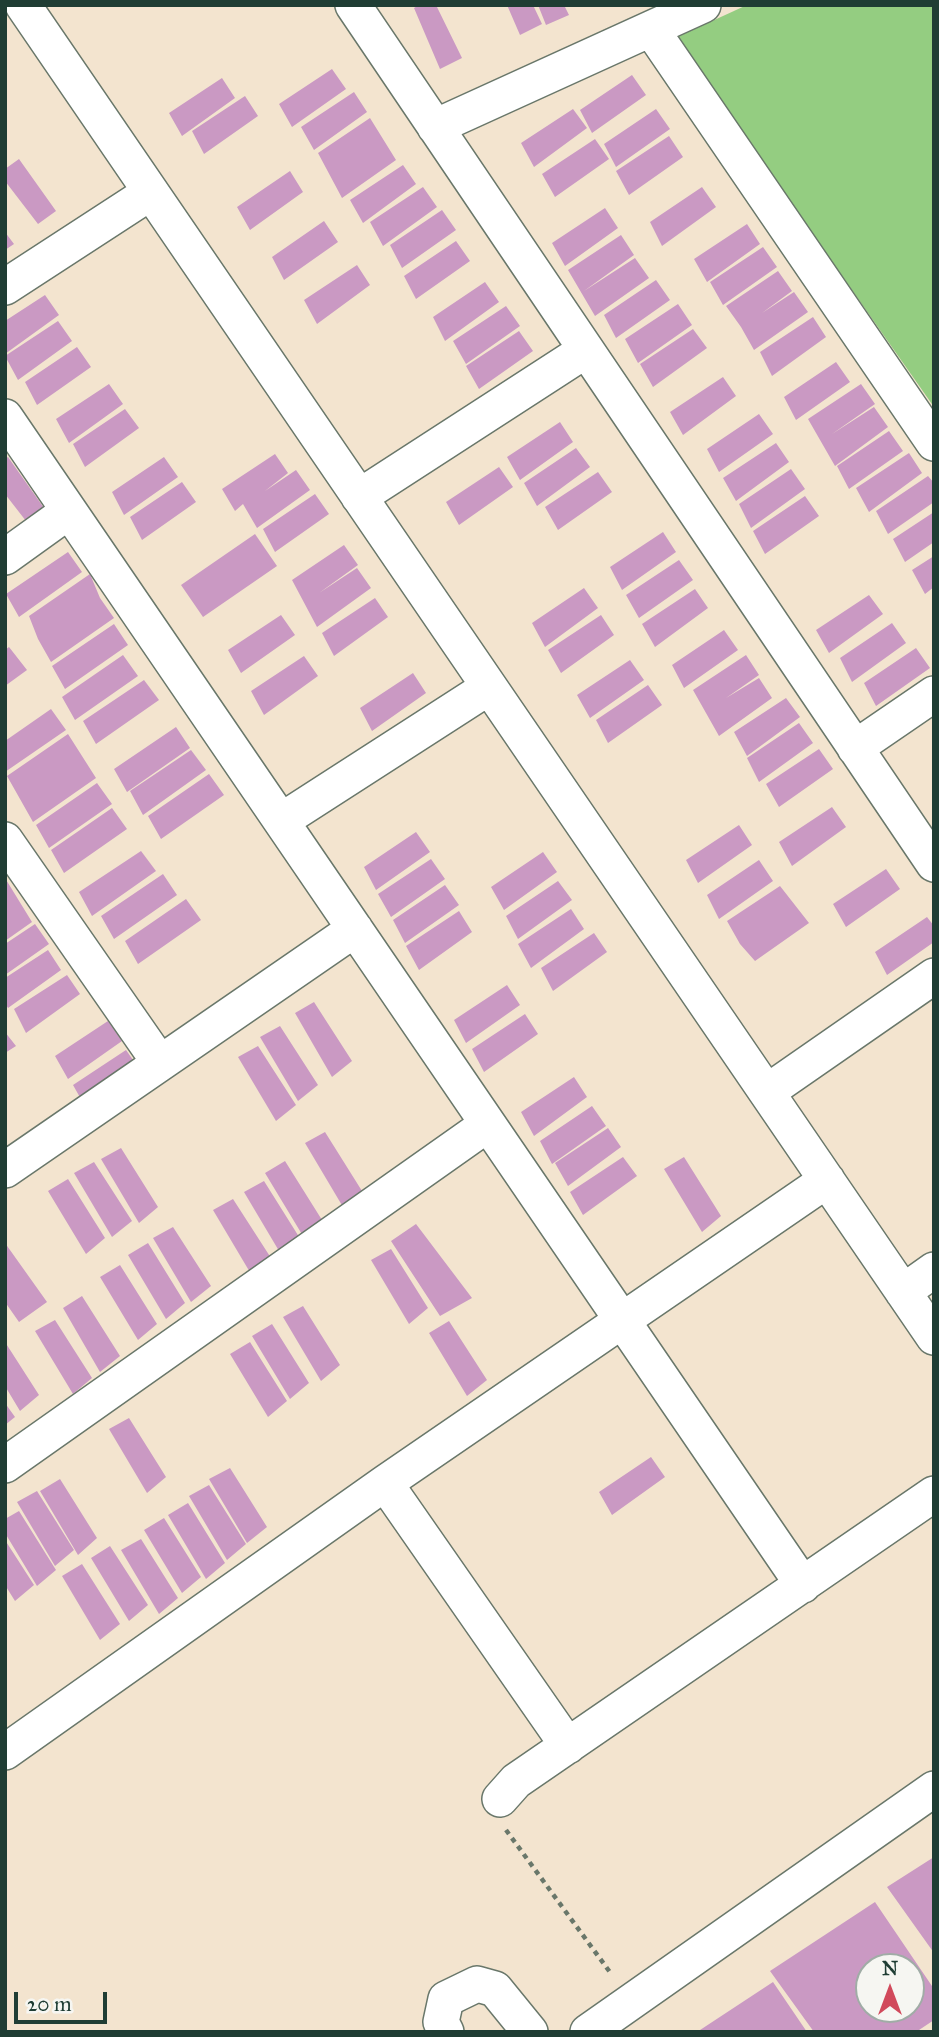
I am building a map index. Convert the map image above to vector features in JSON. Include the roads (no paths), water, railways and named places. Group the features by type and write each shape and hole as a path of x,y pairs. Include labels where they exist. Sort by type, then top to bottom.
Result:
{"street":[{"path":"5,16 22,5 934,1337"},
{"path":"353,5 934,864"},
{"path":"435,127 703,5"},
{"path":"651,29 934,443"},
{"path":"5,287 151,192"},
{"path":"359,497 586,350"},
{"path":"5,417 803,1585"},
{"path":"5,556 69,510"},
{"path":"281,821 489,687"},
{"path":"855,748 934,694"},
{"path":"5,840 160,1063"},
{"path":"5,1170 355,929"},
{"path":"766,1092 934,976"},
{"path":"5,1465 488,1124"},
{"path":"5,1752 385,1483 827,1180"},
{"path":"903,1292 934,1270"},
{"path":"385,1483 568,1746"},
{"path":"499,1799 516,1781 934,1494"},
{"path":"588,2032 934,1789"},
{"path":"446,2032 441,2022 446,1999 477,1984 495,1989 530,2032"}]}
